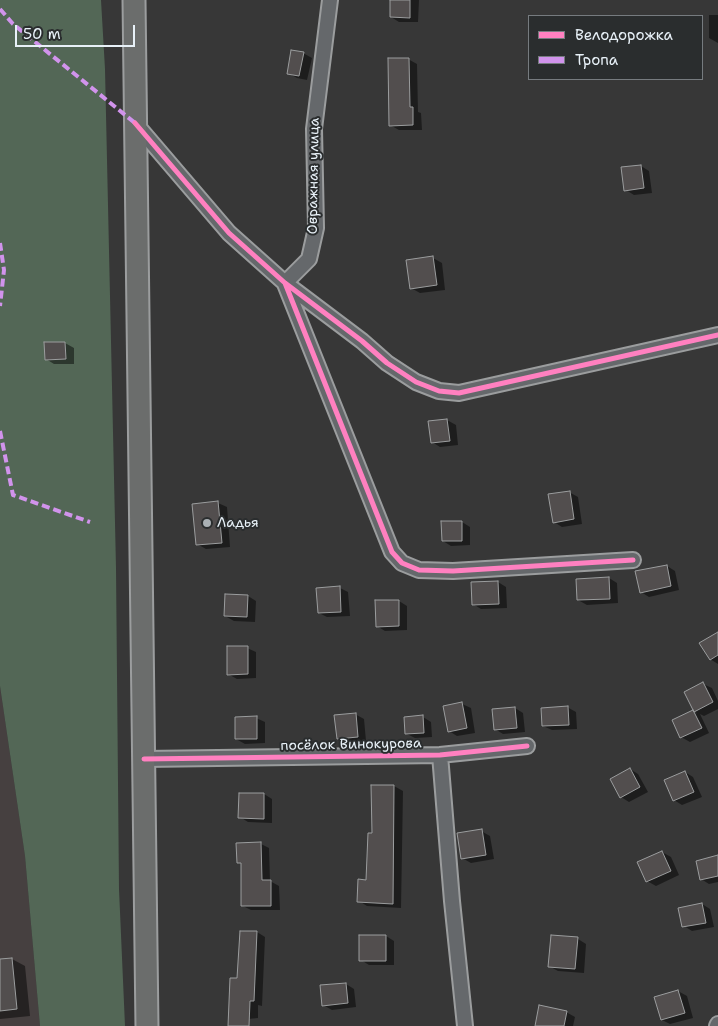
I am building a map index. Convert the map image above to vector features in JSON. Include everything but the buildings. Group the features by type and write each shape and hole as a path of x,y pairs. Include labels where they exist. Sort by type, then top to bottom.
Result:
{"main road":[{"path":"134,0 147,1026"}],"street":[{"name":"Овражная улица","path":"285,283 309,259 316,228 314,129 330,0"},
{"path":"136,123 229,233 285,283 362,341 387,363 416,382 438,391 459,393 718,335"},
{"path":"285,283 392,552 402,563 418,570 453,571 634,560"},
{"name":"посёлок Винокурова","path":"144,759 440,755 527,746"},
{"name":"посёлок Винокурова","path":"440,755 465,1026"}],"shaded area":[{"path":"0,686 25,856 40,1026 0,1026"}],"green space":[{"path":"0,0 101,0 105,69 116,568 119,889 125,1026 40,1026 25,856 0,686"}],"marked path":[{"path":"0,9 13,24 135,123"},
{"path":"0,243 4,270 0,306"},
{"path":"0,431 13,495 90,522"}],"cycle path":[{"path":"135,123 229,233 285,283 362,341 387,363 416,382 439,391 459,393 718,335"},
{"path":"285,283 392,552 402,563 419,570 453,571 633,560"},
{"path":"144,759 440,755 527,746"}],"place":[{"name":"Ладья","path":"207,523"}]}
